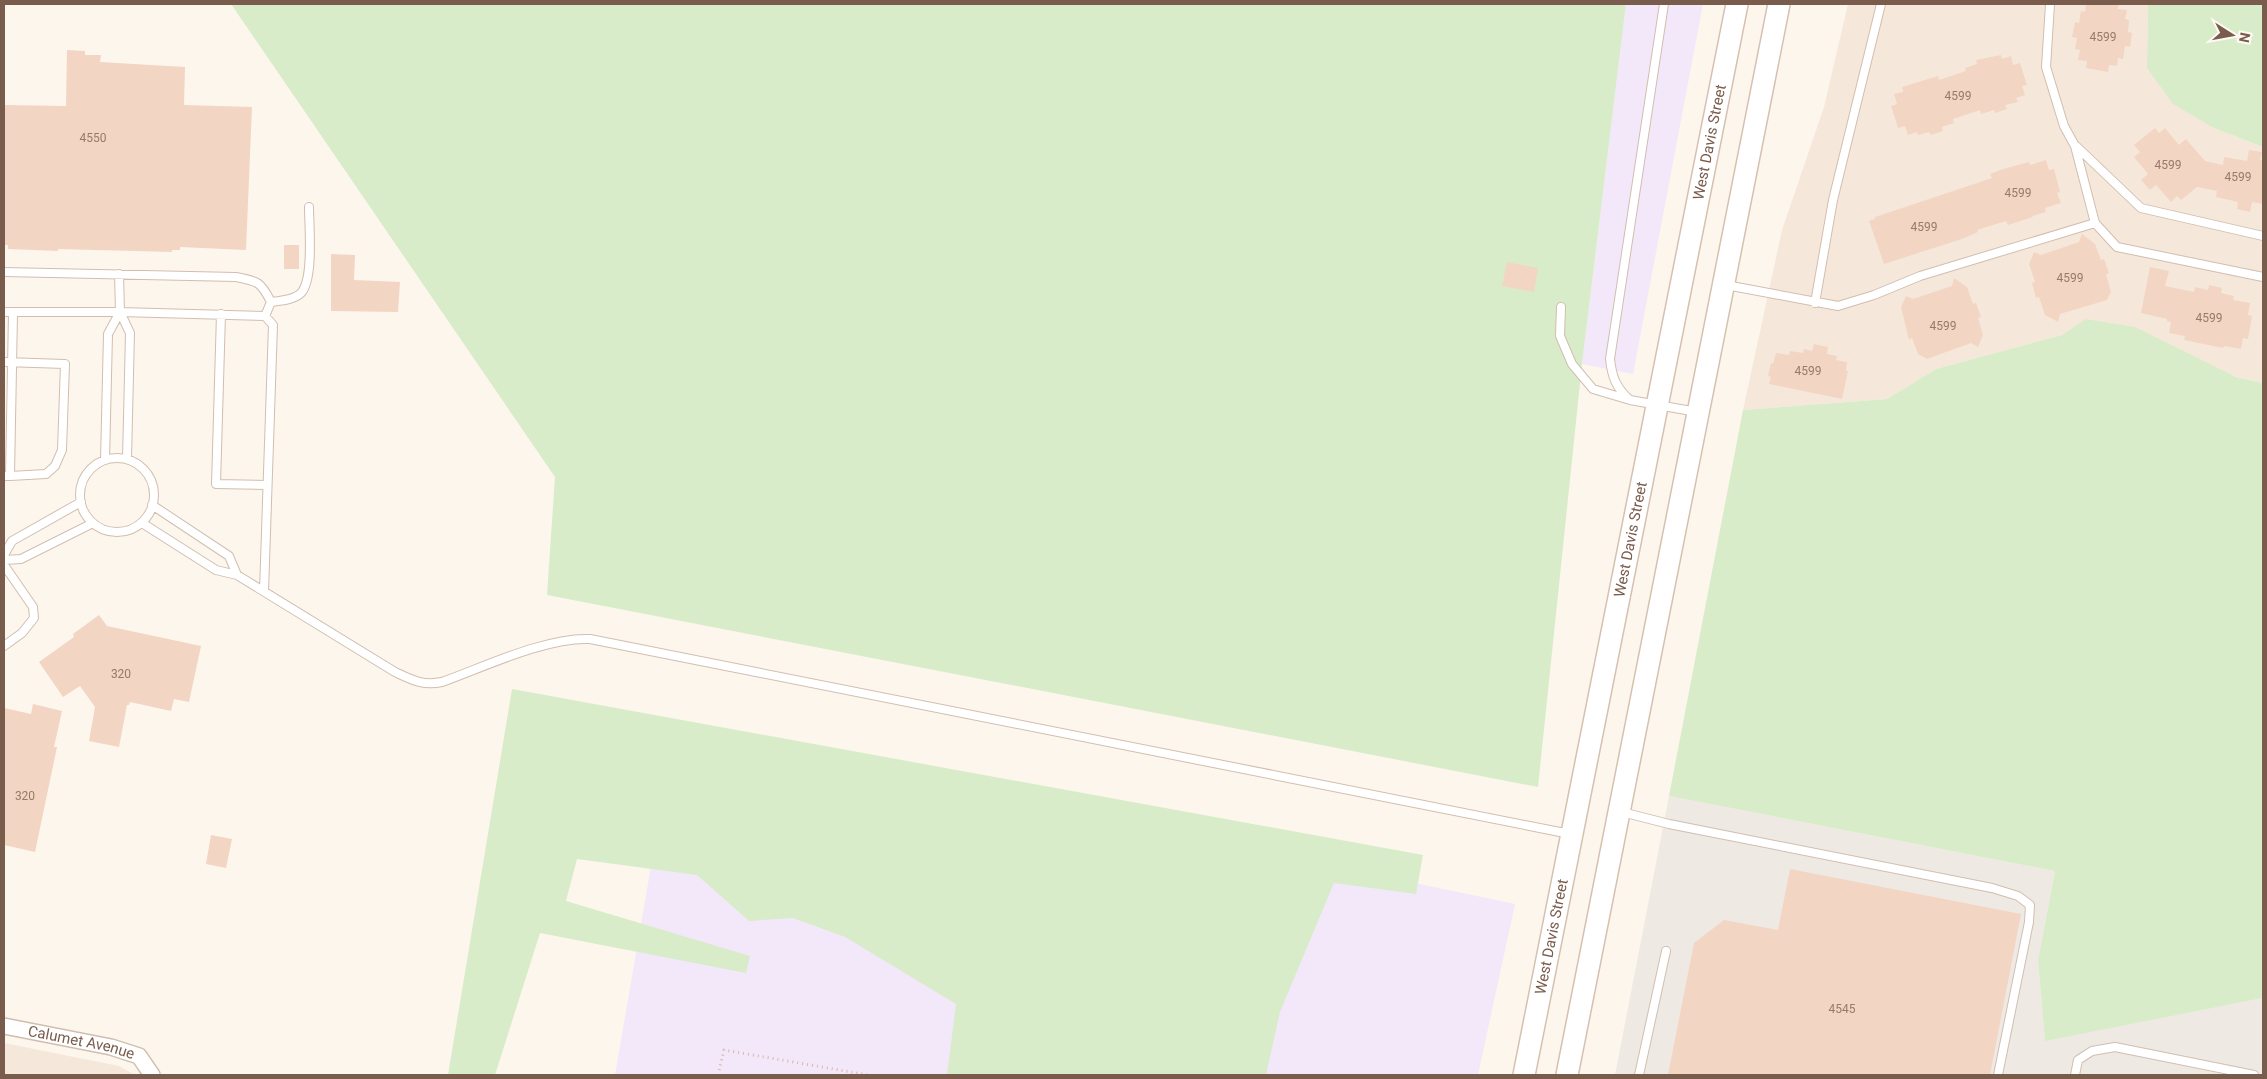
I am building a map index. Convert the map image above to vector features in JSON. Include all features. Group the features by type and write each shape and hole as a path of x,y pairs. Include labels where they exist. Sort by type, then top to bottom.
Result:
{"main road":[{"name":"West Davis Street","path":"1524,1075 1737,4"},
{"path":"1567,1075 1779,4"}],"street":[{"name":"Calumet Avenue","path":"4,1026 111,1047 139,1056 151,1073"}],"lane":[{"path":"1630,400 1620,391 1612,377 1610,359 1664,4"},
{"path":"1815,303 1833,200 1881,4"},
{"path":"2050,4 2046,67 2064,126 2075,146 2095,223 2117,247 2263,278"},
{"path":"2075,146 2141,208 2263,236"},
{"path":"271,302 288,300 301,293 308,278 309,207"},
{"path":"1724,285 1838,306 1874,295 1920,276 2095,223"},
{"path":"4,272 236,277 257,281 263,287 271,302"},
{"path":"119,274 120,312 130,333 127,459"},
{"path":"265,316 271,302"},
{"path":"1561,307 1560,336 1572,364 1593,389 1630,400 1699,412"},
{"path":"4,312 120,312 265,316 273,325 264,591"},
{"path":"105,460 108,334 120,312"},
{"path":"8,362 65,364 62,450 54,466 46,474 7,476 8,362 13,313"},
{"path":"221,314 216,484 267,485"},
{"path":"113,458 127,459 140,465 149,476 154,489 152,506 142,523 122,532 107,530 93,523 84,511 81,502 82,484 89,471 99,462 113,458"},
{"path":"4,555 12,541 81,502"},
{"path":"152,506 229,556 238,575"},
{"path":"4,560 21,559 93,523"},
{"path":"142,523 216,570 238,575 395,672 416,682 428,685 442,682 540,646 562,641 590,639 1572,835"},
{"path":"4,565 33,607 34,618 22,633 4,646"},
{"path":"1620,811 1669,824 1955,881 2018,896 2030,905 2029,922 1998,1075"},
{"path":"1639,1075 1666,950"},
{"path":"2075,1075 2078,1060 2092,1051 2115,1048 2254,1075"}],"path":[{"path":"718,1075 724,1050 868,1075"}],"shaded area":[{"path":"1626,4 1703,4 1633,374 1582,364"},
{"path":"1848,4 2148,4 2147,68 2214,128 2263,147 2263,383 2237,377 2087,319 2062,335 1936,369 1887,399 1743,410 1782,230 1824,107"},
{"path":"675,727 1515,904 1478,1075 615,1075"},
{"path":"1669,796 2055,871 2038,960 2045,1040 2263,998 2263,1075 1615,1075"},
{"path":"4,1043 119,1066 135,1075 4,1075"}],"green space":[{"path":"231,4 1626,4 1582,364 1538,787 547,595 555,477"},
{"path":"2148,4 2263,4 2263,147 2214,128 2173,104 2147,68"},
{"path":"2086,319 2135,327 2236,377 2263,383 2263,998 2045,1041 2038,960 2055,871 1669,796 1743,410 1887,399 1936,369 2062,335"},
{"path":"512,689 1423,855 1416,894 1334,883 1280,1012 1266,1075 947,1075 956,1004 845,937 793,918 749,921 697,875 577,859 566,901 750,956 746,973 540,933 495,1075 448,1075"}],"building":[{"path":"2086,4 2119,4 2118,9 2127,10 2125,19 2129,20 2128,32 2132,33 2130,47 2125,46 2123,59 2118,58 2117,66 2109,65 2108,72 2086,68 2087,61 2078,60 2080,50 2075,49 2077,38 2072,37 2075,22 2079,23 2081,11 2085,12"},
{"path":"67,50 85,51 85,55 101,55 100,62 185,67 184,105 252,107 246,250 180,247 180,250 172,250 172,252 58,249 58,251 8,249 8,245 4,245 4,105 66,106"},
{"path":"2001,55 2002,59 2011,56 2013,65 2020,63 2027,85 2022,86 2025,95 2016,98 2018,102 2005,105 2007,109 1995,113 1994,110 1981,114 1980,110 1953,119 1954,123 1942,127 1943,131 1931,135 1929,132 1918,135 1917,132 1908,135 1905,126 1898,128 1891,106 1897,104 1894,94 1903,92 1902,87 1938,76 1939,80 1966,71 1965,68 1977,64 1976,60"},
{"path":"2155,128 2159,133 2165,128 2179,145 2186,139 2205,161 2223,165 2224,157 2247,161 2249,150 2262,152 2260,160 2263,161 2263,204 2252,202 2250,212 2237,209 2238,202 2216,197 2217,191 2197,187 2181,200 2177,196 2171,202 2156,185 2150,190 2141,180 2148,174 2134,157 2140,152 2134,145"},
{"path":"2046,160 2049,170 2054,169 2060,192 2057,193 2061,203 2045,208 2046,212 2033,217 2008,225 2006,221 1977,230 1978,232 1962,239 1884,264 1869,221 1875,219 1875,217 1992,178 1990,174 2003,169 2029,162 2030,165"},
{"path":"2082,234 2095,244 2101,260 2104,259 2109,273 2106,274 2111,292 2107,300 2060,314 2058,322 2045,315 2039,297 2036,298 2032,283 2035,282 2029,264 2034,252 2041,255 2079,242"},
{"path":"284,245 299,245 299,269 284,269"},
{"path":"331,254 355,255 354,280 400,282 398,312 331,311"},
{"path":"1507,262 1538,268 1534,292 1502,286"},
{"path":"2150,267 2169,271 2165,286 2194,292 2195,287 2208,290 2209,285 2222,288 2221,293 2234,296 2233,300 2250,303 2248,315 2252,316 2248,339 2243,338 2241,349 2224,346 2223,348 2184,340 2185,336 2169,333 2171,322 2167,321 2167,319 2141,313"},
{"path":"1954,278 1967,287 1973,304 1976,303 1981,317 1978,318 1983,335 1978,347 1971,343 1927,359 1918,354 1912,338 1909,340 1901,307 1906,296 1913,299 1952,286"},
{"path":"1814,344 1828,347 1827,354 1837,356 1836,360 1847,362 1846,371 1848,371 1842,399 1769,384 1771,377 1768,376 1776,353 1789,355 1790,351 1803,353 1804,349 1812,351"},
{"path":"99,615 107,626 201,646 189,702 174,699 171,711 130,702 127,705 119,747 89,741 95,707 80,686 63,697 39,662 74,637 73,634"},
{"path":"33,704 62,711 54,747 57,747 35,852 4,845 4,708 31,714"},
{"path":"211,835 232,839 226,868 206,864"},
{"path":"1790,869 2021,914 1990,1075 1668,1075 1694,943 1724,920 1778,930"}]}
